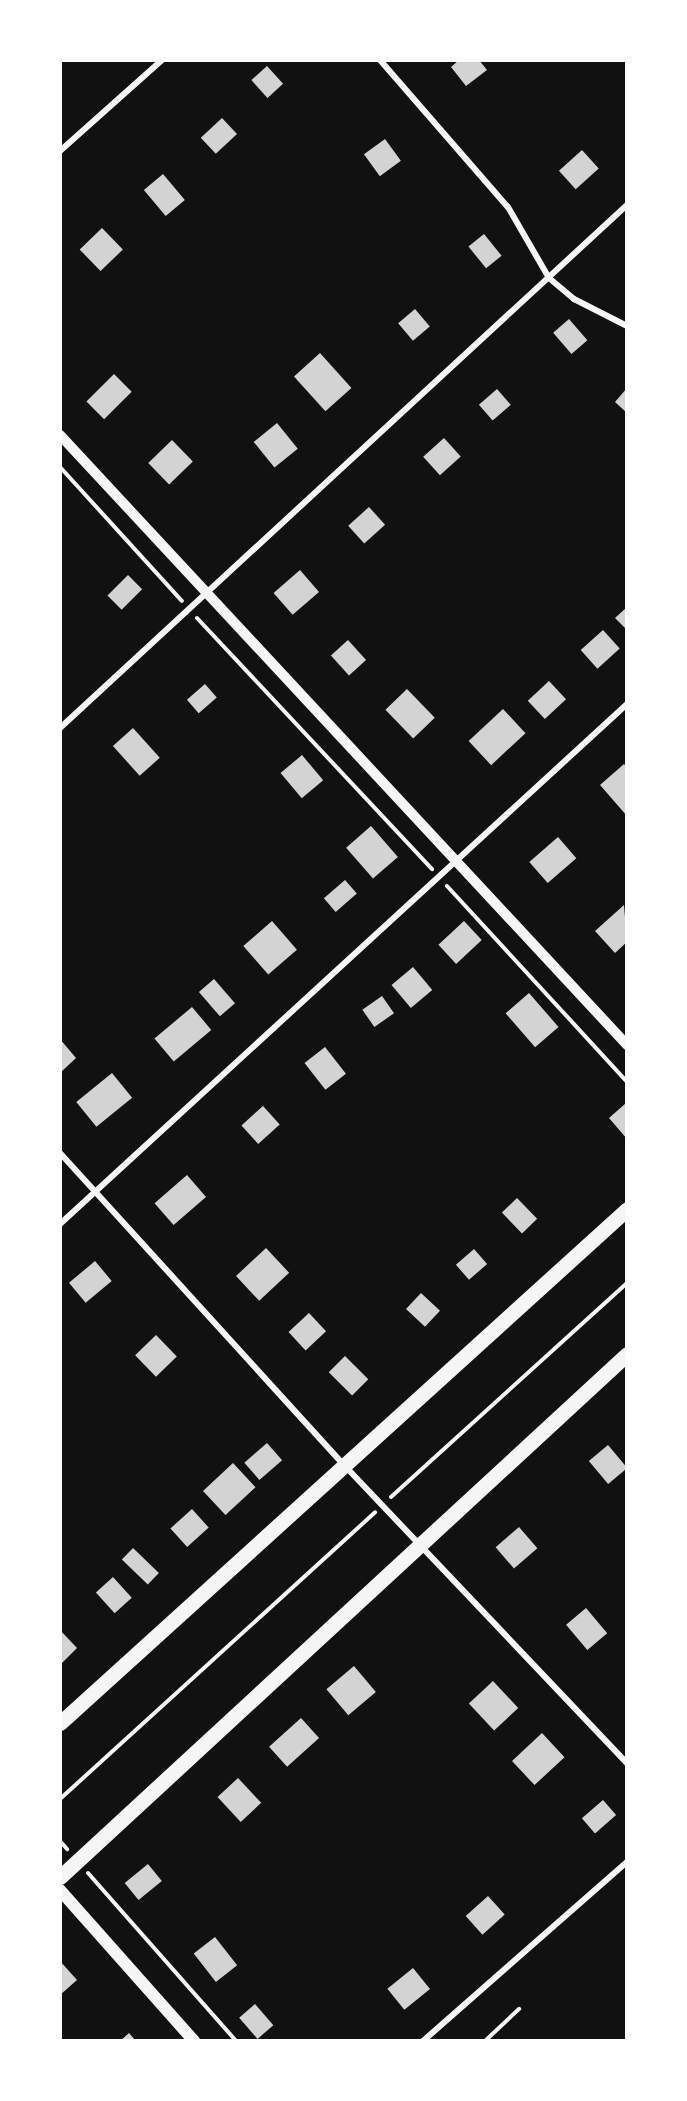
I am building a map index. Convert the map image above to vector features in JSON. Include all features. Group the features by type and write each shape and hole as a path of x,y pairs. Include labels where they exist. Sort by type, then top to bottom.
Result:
{"main road":[{"path":"60,1723 627,1209"},
{"path":"60,1877 627,1354"},
{"path":"60,1890 194,2041"}],"street":[{"path":"60,151 162,60"},
{"path":"380,60 508,207 549,278 574,299 627,326"},
{"path":"60,728 627,205"},
{"path":"60,435 458,860 627,1045"},
{"path":"60,1224 440,878 627,704"},
{"path":"60,1153 344,1465 627,1763"},
{"path":"423,2041 627,1862"}],"path":[{"path":"60,467 627,1082"},
{"path":"60,1798 627,1283"},
{"path":"60,1841 236,2041"},
{"path":"485,2041 519,2009"}],"building":[{"path":"459,60 479,60 487,70 466,86 451,67"},
{"path":"267,66 283,84 267,98 251,80"},
{"path":"222,118 237,134 216,154 201,138"},
{"path":"385,139 401,161 380,176 364,154"},
{"path":"582,150 599,169 576,189 559,171"},
{"path":"163,174 185,200 166,216 144,190"},
{"path":"102,228 123,250 101,271 80,250"},
{"path":"484,234 502,256 486,268 468,247"},
{"path":"415,309 430,327 413,341 398,323"},
{"path":"569,319 587,340 572,354 553,333"},
{"path":"320,353 351,388 325,411 294,376"},
{"path":"114,374 132,392 104,419 86,402"},
{"path":"627,388 627,413 615,402"},
{"path":"497,389 511,405 493,421 479,405"},
{"path":"277,423 298,449 274,468 254,442"},
{"path":"444,438 461,457 440,475 423,457"},
{"path":"172,440 193,462 169,485 148,463"},
{"path":"369,507 385,525 364,544 348,526"},
{"path":"300,570 319,592 293,615 274,593"},
{"path":"128,575 142,589 122,610 107,596"},
{"path":"627,607 627,630 615,618"},
{"path":"603,630 620,649 597,669 581,650"},
{"path":"348,640 366,660 349,675 331,655"},
{"path":"549,681 566,699 545,719 528,701"},
{"path":"205,684 217,698 199,713 187,700"},
{"path":"407,689 435,718 413,739 385,710"},
{"path":"503,709 526,733 491,765 469,741"},
{"path":"133,728 160,758 140,776 113,746"},
{"path":"302,755 323,780 302,798 281,773"},
{"path":"624,764 627,768 627,816 600,785"},
{"path":"371,826 398,857 373,879 346,848"},
{"path":"558,837 576,858 548,883 529,862"},
{"path":"345,880 357,894 336,912 324,898"},
{"path":"624,905 627,942 615,953 595,931"},
{"path":"272,921 297,950 268,975 243,946"},
{"path":"464,921 482,940 456,964 438,945"},
{"path":"413,967 432,990 411,1008 392,985"},
{"path":"214,979 235,1003 220,1016 199,992"},
{"path":"529,993 559,1027 535,1047 506,1013"},
{"path":"382,996 394,1013 374,1027 362,1010"},
{"path":"192,1007 211,1030 174,1061 154,1038"},
{"path":"60,1039 76,1058 60,1073"},
{"path":"325,1047 346,1074 325,1090 305,1063"},
{"path":"112,1073 132,1098 96,1127 76,1102"},
{"path":"626,1103 627,1105 627,1139 609,1118"},
{"path":"263,1106 280,1125 258,1144 241,1125"},
{"path":"187,1175 206,1197 174,1225 155,1203"},
{"path":"517,1198 537,1219 522,1233 502,1213"},
{"path":"266,1248 289,1273 259,1301 236,1276"},
{"path":"474,1249 487,1264 469,1280 456,1265"},
{"path":"95,1261 112,1281 86,1303 69,1283"},
{"path":"421,1293 440,1311 425,1327 406,1309"},
{"path":"309,1313 326,1331 306,1350 289,1332"},
{"path":"156,1335 177,1357 156,1377 135,1355"},
{"path":"345,1356 368,1379 352,1396 329,1372"},
{"path":"267,1443 282,1460 259,1480 244,1463"},
{"path":"608,1445 627,1468 608,1484 589,1461"},
{"path":"233,1463 256,1487 226,1515 203,1491"},
{"path":"192,1509 209,1528 187,1547 170,1528"},
{"path":"519,1527 537,1548 514,1568 496,1547"},
{"path":"133,1548 159,1573 148,1585 122,1560"},
{"path":"113,1577 132,1598 115,1613 96,1592"},
{"path":"586,1608 607,1633 587,1650 566,1625"},
{"path":"60,1630 77,1648 60,1665"},
{"path":"354,1666 376,1692 348,1715 326,1689"},
{"path":"493,1681 518,1708 494,1731 469,1704"},
{"path":"301,1718 319,1738 287,1767 269,1747"},
{"path":"542,1733 565,1757 535,1785 512,1761"},
{"path":"238,1778 261,1803 241,1822 218,1797"},
{"path":"603,1800 616,1815 595,1833 582,1818"},
{"path":"148,1864 162,1881 139,1900 125,1883"},
{"path":"488,1896 505,1915 482,1935 466,1916"},
{"path":"215,1937 237,1965 216,1982 194,1954"},
{"path":"60,1961 77,1980 60,1995"},
{"path":"413,1968 430,1989 404,2010 387,1989"},
{"path":"255,2004 273,2025 258,2039 239,2018"},
{"path":"129,2033 136,2041 120,2041"}]}
